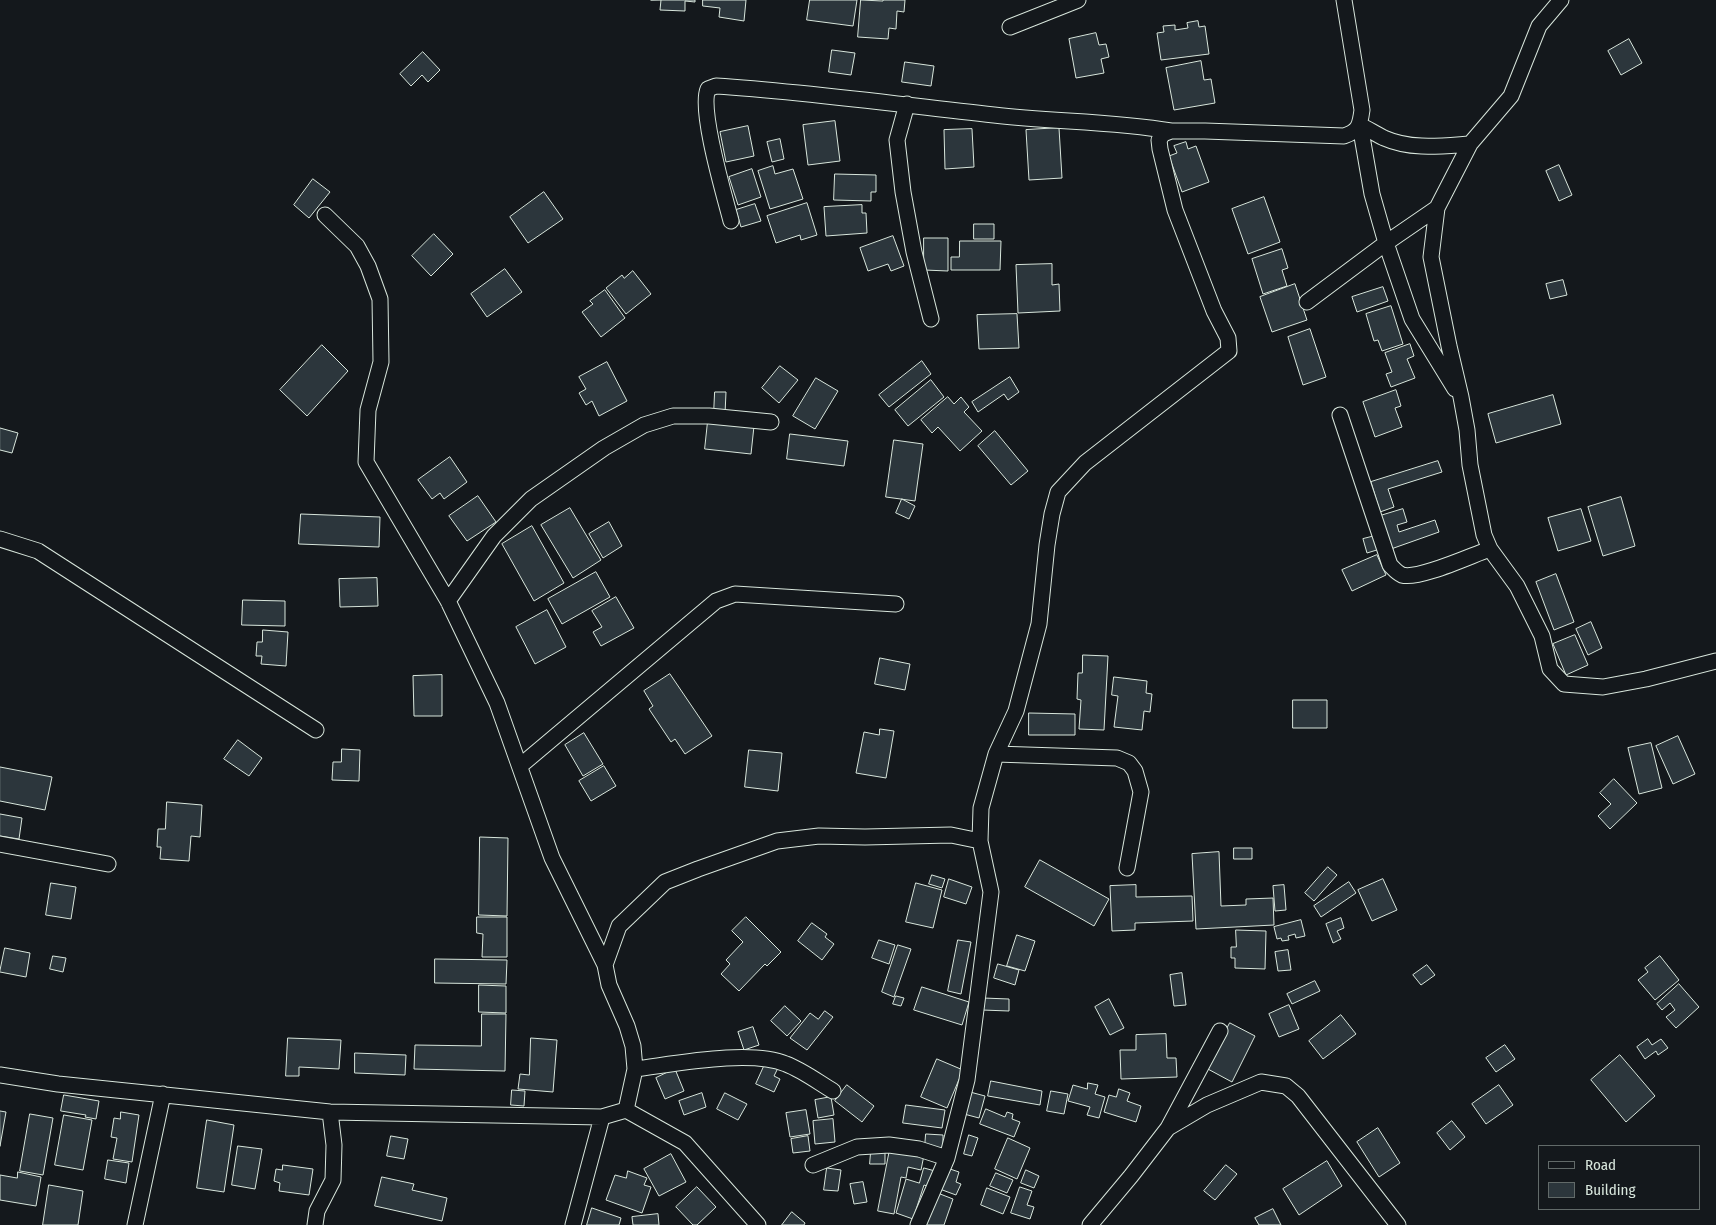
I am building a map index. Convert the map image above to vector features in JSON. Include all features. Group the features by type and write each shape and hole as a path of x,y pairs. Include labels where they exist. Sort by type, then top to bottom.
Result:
{"street":[{"path":"1010,27 1078,0"},
{"path":"1344,0 1362,110 1360,125 1372,194 1386,243 1412,319 1460,397"},
{"path":"1561,0 1539,26 1511,96 1470,144 1437,208 1431,257 1460,397 1484,535 1490,549 1517,586 1542,636 1550,670 1564,684 1603,687 1646,679 1716,661"},
{"path":"731,221 707,122 706,94 708,89 716,86 778,90 1063,122 1113,123 1171,131 1205,130 1344,136 1354,132 1360,125"},
{"path":"907,104 897,140 903,192 914,252 930,319"},
{"path":"1360,125 1386,138 1411,145 1435,147 1470,144"},
{"path":"918,1225 947,1158 967,1080 991,892 980,840 981,808 996,754 1016,711 1040,624 1047,545 1058,492 1085,463 1229,351 1228,338 1214,311 1175,210 1159,140 1163,134 1171,131"},
{"path":"1308,302 1386,243 1437,208"},
{"path":"325,215 357,246 368,266 380,300 381,362 368,410 366,462 448,601 497,703 552,858 605,965 609,985 627,1026 633,1046 636,1069 626,1110"},
{"path":"1340,415 1390,565 1400,574 1408,576 1426,572 1490,549"},
{"path":"448,601 494,536 531,499 604,448 636,430 673,416 709,416 771,422"},
{"path":"0,539 38,551 316,730"},
{"path":"520,766 716,601 735,594 896,604"},
{"path":"996,754 1117,758 1129,763 1135,771 1141,792 1127,868"},
{"path":"605,965 619,926 665,882 777,841 819,836 951,835 980,840"},
{"path":"0,844 108,864"},
{"path":"1090,1225 1168,1128 1220,1031"},
{"path":"636,1069 703,1060 754,1058 785,1064 833,1091"},
{"path":"0,1076 58,1084 330,1112 602,1117 626,1110 685,1143 758,1225"},
{"path":"1168,1128 1207,1105 1261,1082 1286,1086 1298,1096 1398,1225"},
{"path":"135,1225 163,1094"},
{"path":"316,1225 317,1211 333,1180 334,1145 330,1112"},
{"path":"573,1225 602,1117"},
{"path":"813,1166 857,1146 889,1145 919,1149 947,1158"}],"building":[{"path":"661,0 695,0 695,2 685,1 685,11 660,10"},
{"path":"703,0 746,0 744,21 719,17 720,8 703,6"},
{"path":"810,0 857,0 853,26 807,20"},
{"path":"861,0 905,0 904,12 897,11 896,29 889,28 888,39 858,37"},
{"path":"1198,21 1199,27 1205,26 1209,54 1161,60 1157,33 1164,32 1163,26 1175,25 1175,30 1188,28 1187,23"},
{"path":"1096,33 1099,45 1106,44 1109,57 1101,59 1104,73 1076,78 1069,39"},
{"path":"1629,39 1642,63 1621,75 1608,51"},
{"path":"832,50 855,53 851,75 829,72"},
{"path":"423,52 440,70 428,82 422,75 411,86 400,74"},
{"path":"1201,61 1204,80 1211,79 1215,103 1174,110 1166,68"},
{"path":"905,62 934,66 931,86 902,82"},
{"path":"835,121 840,161 808,165 803,125"},
{"path":"748,126 754,156 726,162 720,132"},
{"path":"1059,128 1062,178 1029,180 1026,130"},
{"path":"972,129 974,167 945,169 944,130"},
{"path":"780,139 784,159 772,162 767,142"},
{"path":"1186,142 1188,149 1196,146 1209,182 1182,192 1169,156 1177,153 1174,146"},
{"path":"1559,165 1572,195 1559,201 1546,171"},
{"path":"773,166 775,174 793,169 803,199 770,209 758,171"},
{"path":"752,169 761,197 738,205 729,177"},
{"path":"835,174 876,175 876,192 871,192 871,201 834,200"},
{"path":"313,179 330,192 309,218 294,205"},
{"path":"544,192 563,219 528,243 510,217"},
{"path":"1264,197 1280,242 1248,254 1232,209"},
{"path":"807,203 817,235 801,240 800,235 776,243 767,216"},
{"path":"755,204 761,221 741,227 736,210"},
{"path":"862,205 862,213 866,213 867,233 826,236 824,207"},
{"path":"974,224 994,224 994,239 974,239"},
{"path":"434,234 453,254 431,276 412,256"},
{"path":"893,236 904,266 891,271 888,264 868,271 860,248"},
{"path":"924,238 948,238 948,271 924,270"},
{"path":"960,241 1001,241 1000,270 951,270 951,257 959,257"},
{"path":"1282,249 1288,268 1282,270 1287,286 1263,294 1252,259"},
{"path":"1052,264 1052,285 1059,284 1060,311 1018,313 1016,265"},
{"path":"505,269 522,292 487,317 471,294"},
{"path":"633,271 651,294 626,314 606,288 622,275 624,278"},
{"path":"1563,280 1567,295 1550,299 1546,284"},
{"path":"1295,284 1307,320 1272,332 1260,297"},
{"path":"1383,287 1388,301 1357,312 1352,297"},
{"path":"605,290 625,318 601,337 582,312 593,304 590,301"},
{"path":"1391,306 1403,344 1382,351 1378,340 1374,341 1366,314"},
{"path":"1017,314 1019,348 979,349 977,315"},
{"path":"1310,329 1326,377 1303,385 1288,337"},
{"path":"1410,344 1414,356 1407,359 1415,378 1391,387 1386,374 1392,372 1385,353"},
{"path":"322,345 348,371 307,416 280,390"},
{"path":"922,361 931,374 889,407 879,395"},
{"path":"607,362 627,401 599,416 592,401 586,405 579,393 586,389 579,377"},
{"path":"780,366 798,380 779,403 762,388"},
{"path":"1010,377 1019,392 1008,400 1004,394 978,412 972,402"},
{"path":"816,378 838,391 815,429 793,416"},
{"path":"931,380 944,397 908,426 895,410"},
{"path":"1396,390 1401,406 1395,408 1402,427 1375,437 1363,402"},
{"path":"715,392 726,392 725,414 714,414"},
{"path":"1553,395 1561,424 1496,443 1488,414"},
{"path":"948,397 954,404 961,397 969,407 964,412 982,431 960,451 938,427 932,433 921,420"},
{"path":"708,421 754,426 751,454 705,449"},
{"path":"0,428 18,433 12,453 0,450"},
{"path":"995,431 1028,471 1011,485 978,446"},
{"path":"790,434 848,441 844,466 787,459"},
{"path":"894,440 923,444 915,501 886,497"},
{"path":"450,457 467,482 444,499 440,493 432,499 418,480"},
{"path":"1438,461 1442,472 1388,489 1394,507 1380,512 1371,482"},
{"path":"478,496 496,522 467,541 449,516"},
{"path":"1621,497 1635,546 1603,556 1588,507"},
{"path":"902,499 915,506 909,519 896,513"},
{"path":"570,508 601,560 573,578 541,525"},
{"path":"1403,509 1407,522 1397,525 1399,532 1435,520 1439,532 1391,549 1380,516"},
{"path":"1581,509 1591,541 1558,551 1548,518"},
{"path":"301,514 380,517 379,547 299,544"},
{"path":"609,522 622,546 603,558 589,534"},
{"path":"532,526 564,583 534,601 502,544"},
{"path":"1375,536 1380,549 1367,553 1363,539"},
{"path":"1377,555 1386,575 1352,591 1342,570"},
{"path":"596,572 610,597 562,624 548,599"},
{"path":"1556,574 1574,622 1554,630 1536,582"},
{"path":"377,578 378,606 340,607 339,579"},
{"path":"616,597 634,628 601,646 593,632 602,627 592,611"},
{"path":"243,600 285,601 285,626 242,625"},
{"path":"547,610 566,647 535,664 516,627"},
{"path":"1591,622 1602,648 1588,655 1576,629"},
{"path":"263,630 288,632 286,666 261,664 262,656 256,656 257,642 262,642"},
{"path":"1575,635 1588,665 1566,675 1553,644"},
{"path":"1083,655 1108,656 1104,730 1079,729 1081,700 1077,699 1078,673 1082,673"},
{"path":"880,658 910,664 905,690 875,684"},
{"path":"670,674 712,736 685,754 675,739 671,742 649,709 653,706 644,691"},
{"path":"442,675 442,716 414,716 413,676"},
{"path":"1114,677 1147,681 1146,693 1152,694 1150,712 1144,711 1142,730 1114,727 1118,696 1112,695"},
{"path":"1293,700 1327,700 1327,728 1293,728"},
{"path":"1029,713 1075,714 1075,735 1029,735"},
{"path":"880,729 894,731 886,778 856,773 864,732 879,735"},
{"path":"584,733 603,764 583,776 565,745"},
{"path":"1678,736 1695,774 1673,784 1656,746"},
{"path":"238,740 262,758 249,776 224,759"},
{"path":"1651,743 1662,788 1639,794 1628,748"},
{"path":"342,749 360,750 359,781 332,780 333,762 341,762"},
{"path":"749,750 782,753 778,791 745,787"},
{"path":"604,766 616,786 591,801 579,781"},
{"path":"0,767 52,777 45,810 0,801"},
{"path":"1614,779 1637,803 1610,829 1598,816 1611,804 1600,793"},
{"path":"167,802 202,805 200,837 191,836 189,861 160,859 161,847 157,847 158,829 165,829"},
{"path":"0,814 22,818 19,839 0,836"},
{"path":"480,837 508,838 507,916 479,915"},
{"path":"1234,848 1252,848 1252,859 1234,859"},
{"path":"1219,852 1221,906 1246,905 1246,899 1273,898 1274,925 1196,929 1192,854"},
{"path":"1040,860 1109,899 1094,926 1025,887"},
{"path":"1328,867 1337,875 1314,901 1305,893"},
{"path":"932,875 945,879 942,888 929,884"},
{"path":"949,879 972,887 966,904 944,897"},
{"path":"1383,879 1397,910 1372,921 1358,890"},
{"path":"1349,882 1356,893 1321,917 1314,906"},
{"path":"51,883 76,887 71,919 46,915"},
{"path":"916,883 942,890 933,928 906,922"},
{"path":"1136,885 1136,897 1192,896 1193,921 1135,923 1135,930 1112,931 1110,886"},
{"path":"1284,885 1286,910 1275,911 1273,886"},
{"path":"477,917 507,917 507,957 482,957 483,934 477,933"},
{"path":"746,917 781,952 767,966 765,964 739,991 721,974 730,964 726,960 743,942 732,931"},
{"path":"1341,918 1344,928 1337,931 1341,939 1333,943 1326,924"},
{"path":"1301,920 1305,936 1296,938 1295,934 1288,936 1289,940 1282,941 1281,938 1277,939 1274,927"},
{"path":"812,923 827,934 825,937 834,944 822,960 798,941"},
{"path":"1236,930 1266,931 1265,969 1235,968 1235,958 1231,958 1231,947 1236,947"},
{"path":"1017,935 1035,941 1025,971 1007,966"},
{"path":"879,940 895,945 889,964 872,958"},
{"path":"958,940 971,942 961,994 948,991"},
{"path":"898,945 911,949 894,997 882,992"},
{"path":"5,948 30,953 26,977 0,972"},
{"path":"1288,950 1291,970 1278,971 1275,952"},
{"path":"53,956 66,958 63,972 50,969"},
{"path":"1660,956 1679,980 1655,1000 1638,980 1648,972 1645,968"},
{"path":"435,959 507,960 506,984 435,983"},
{"path":"998,964 1019,970 1015,985 994,978"},
{"path":"1427,965 1435,975 1421,985 1413,975"},
{"path":"1182,973 1186,1005 1174,1006 1170,975"},
{"path":"1315,981 1320,991 1292,1004 1287,994"},
{"path":"1679,984 1699,1007 1676,1028 1666,1017 1675,1010 1670,1003 1662,1010 1657,1004"},
{"path":"479,985 506,986 506,1013 479,1012"},
{"path":"922,987 969,1002 962,1025 914,1010"},
{"path":"896,996 904,998 901,1006 893,1004"},
{"path":"983,998 1009,999 1009,1011 982,1010"},
{"path":"1109,999 1124,1028 1110,1035 1095,1007"},
{"path":"1289,1005 1299,1029 1279,1037 1269,1014"},
{"path":"785,1006 801,1021 787,1036 771,1021"},
{"path":"825,1011 833,1017 807,1050 790,1038 810,1013 818,1019"},
{"path":"482,1014 506,1014 505,1071 414,1069 415,1045 481,1046"},
{"path":"1341,1015 1356,1034 1323,1059 1309,1041"},
{"path":"1230,1023 1255,1036 1232,1082 1206,1068"},
{"path":"753,1027 759,1045 744,1050 738,1032"},
{"path":"1166,1034 1167,1058 1176,1058 1177,1077 1121,1079 1120,1050 1136,1050 1136,1035"},
{"path":"288,1038 341,1040 339,1069 299,1067 299,1076 286,1076"},
{"path":"531,1038 557,1040 553,1092 518,1089 520,1074 529,1075"},
{"path":"1648,1039 1652,1045 1661,1039 1668,1048 1658,1055 1656,1051 1645,1059 1637,1047"},
{"path":"1505,1045 1515,1059 1496,1072 1486,1058"},
{"path":"355,1053 406,1055 405,1075 355,1073"},
{"path":"1620,1055 1655,1096 1626,1122 1591,1080"},
{"path":"937,1059 963,1070 947,1108 921,1097"},
{"path":"766,1062 778,1068 774,1076 780,1079 774,1092 756,1084"},
{"path":"675,1069 684,1091 665,1099 656,1078"},
{"path":"991,1081 1042,1091 1040,1105 988,1096"},
{"path":"1088,1083 1098,1085 1095,1094 1105,1097 1099,1118 1087,1115 1090,1107 1068,1101 1073,1085 1087,1089"},
{"path":"847,1085 874,1106 862,1122 835,1101"},
{"path":"1499,1085 1513,1105 1486,1124 1472,1104"},
{"path":"1119,1089 1130,1093 1127,1101 1141,1106 1136,1122 1104,1112 1109,1095 1116,1097"},
{"path":"512,1090 525,1091 524,1106 511,1105"},
{"path":"1051,1091 1068,1094 1064,1114 1047,1111"},
{"path":"970,1092 985,1096 979,1118 964,1114"},
{"path":"702,1093 706,1107 684,1115 679,1101"},
{"path":"725,1093 747,1104 738,1120 717,1109"},
{"path":"64,1095 99,1101 96,1119 85,1117 86,1115 61,1111"},
{"path":"831,1097 834,1115 818,1118 815,1100"},
{"path":"906,1105 945,1110 942,1128 903,1123"},
{"path":"986,1109 1005,1117 1007,1112 1013,1114 1012,1119 1020,1122 1014,1137 980,1124"},
{"path":"806,1110 810,1134 790,1137 786,1113"},
{"path":"0,1111 6,1112 0,1146"},
{"path":"121,1112 139,1115 132,1162 113,1159 117,1138 111,1137 114,1118 120,1119"},
{"path":"30,1114 53,1118 43,1175 20,1171"},
{"path":"64,1115 92,1120 83,1170 55,1165"},
{"path":"833,1119 835,1142 815,1144 813,1121"},
{"path":"207,1120 234,1125 224,1192 197,1188"},
{"path":"1452,1121 1465,1137 1450,1150 1437,1133"},
{"path":"1378,1128 1400,1163 1379,1177 1357,1142"},
{"path":"926,1134 943,1135 943,1148 925,1147"},
{"path":"969,1135 978,1138 972,1156 964,1154"},
{"path":"391,1136 408,1139 404,1159 387,1156"},
{"path":"808,1136 810,1151 793,1153 791,1139"},
{"path":"1008,1138 1030,1148 1017,1179 995,1169"},
{"path":"238,1146 262,1149 255,1189 232,1185"},
{"path":"890,1149 924,1155 921,1170 908,1167 906,1178 901,1177 894,1214 878,1211"},
{"path":"871,1152 885,1152 885,1164 870,1164"},
{"path":"671,1154 686,1182 659,1196 644,1169"},
{"path":"108,1160 129,1163 126,1183 105,1179"},
{"path":"1327,1161 1342,1186 1299,1215 1283,1189"},
{"path":"283,1165 313,1169 309,1195 279,1191 280,1183 274,1181 276,1169 282,1170"},
{"path":"1226,1165 1237,1174 1215,1200 1204,1191"},
{"path":"944,1167 959,1172 956,1182 961,1184 956,1195 937,1188"},
{"path":"827,1168 841,1170 838,1191 824,1190"},
{"path":"924,1168 935,1171 930,1187 924,1185 913,1219 896,1213 906,1179 919,1183"},
{"path":"1026,1170 1039,1176 1034,1188 1021,1183"},
{"path":"628,1171 647,1178 644,1185 651,1187 642,1213 606,1200 615,1175 626,1178"},
{"path":"18,1172 41,1177 36,1206 0,1200 0,1175 17,1178"},
{"path":"996,1173 1013,1180 1007,1193 990,1186"},
{"path":"382,1177 414,1184 412,1190 447,1198 442,1221 375,1206"},
{"path":"863,1182 867,1202 854,1204 850,1184"},
{"path":"49,1185 83,1191 78,1225 43,1225"},
{"path":"697,1187 716,1207 697,1225 693,1225 676,1207"},
{"path":"1020,1187 1032,1191 1027,1205 1034,1207 1030,1219 1011,1213"},
{"path":"987,1188 1010,1197 1003,1214 981,1205"},
{"path":"935,1192 953,1199 944,1225 922,1225"},
{"path":"592,1208 621,1218 619,1225 587,1225"},
{"path":"1273,1209 1281,1225 1259,1225 1255,1218"},
{"path":"792,1212 805,1223 804,1225 782,1225"},
{"path":"658,1214 659,1225 633,1225 632,1217"}]}
